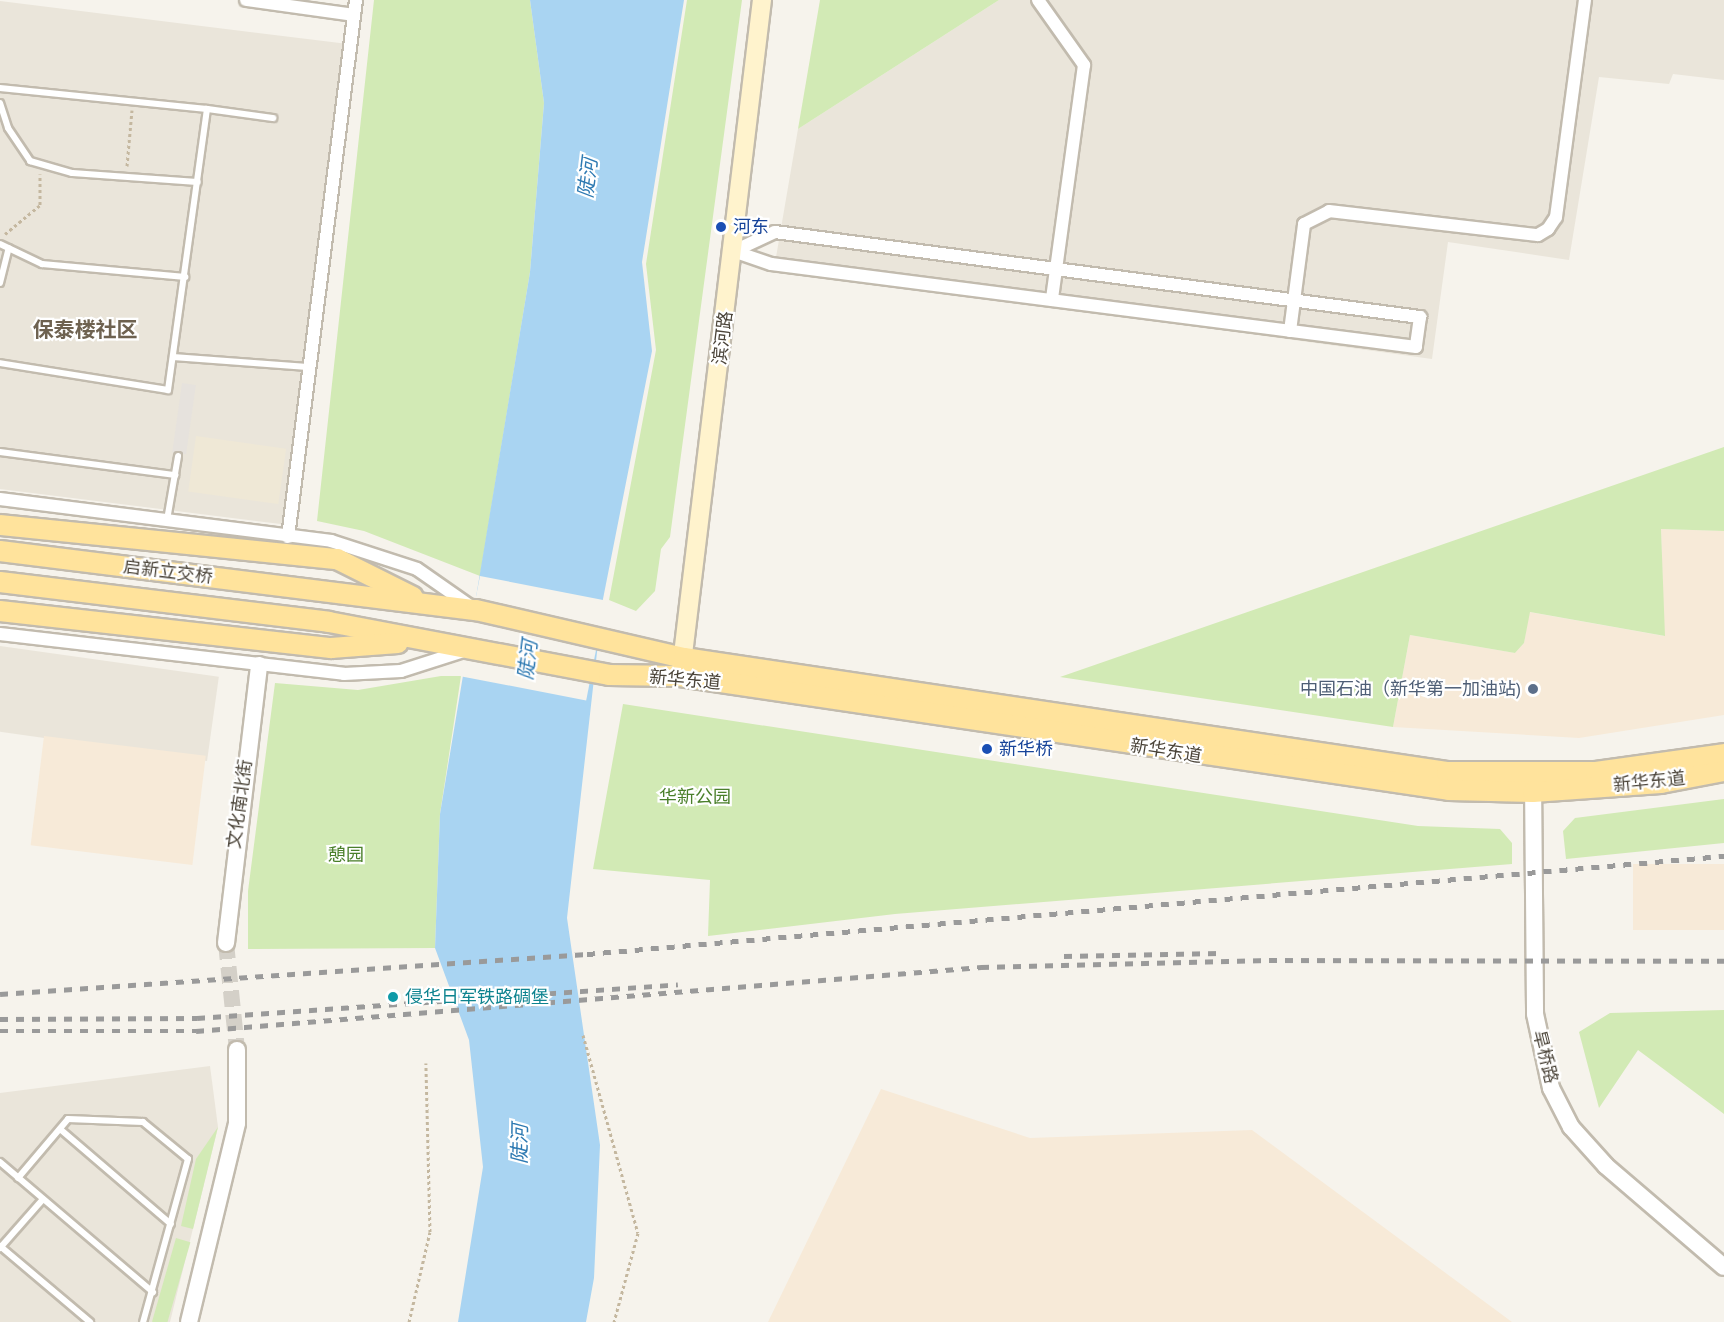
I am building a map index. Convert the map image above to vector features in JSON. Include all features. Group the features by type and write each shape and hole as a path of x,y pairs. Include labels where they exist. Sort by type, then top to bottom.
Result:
{"main road":[{"name":"滨河路","path":"682,667 734,251 762,0"},
{"name":"启新立交桥","path":"0,525 337,559 426,604"},
{"name":"启新立交桥","path":"0,551 426,604"},
{"name":"启新立交桥","path":"0,582 329,622 425,641"},
{"path":"426,604 476,610"},
{"name":"新华东道","path":"476,610 614,640 682,667 1533,784 1661,783 1724,771"},
{"path":"0,611 331,648 425,641 471,649"},
{"name":"新华东道","path":"471,649 609,675 682,667"},
{"name":"新华东道","path":"1533,784 1661,767 1724,754"}],"street":[{"path":"246,0 354,15"},
{"path":"288,537 356,0"},
{"path":"1038,0 1084,65 1052,300"},
{"path":"1290,331 1304,224 1329,211 1538,235 1548,229 1556,217 1585,0"},
{"path":"775,232 1420,317 1419,327 1416,347 771,264 734,251 775,232"},
{"path":"0,499 288,537 368,550 417,569 476,610"},
{"path":"0,634 344,674 401,671 471,649"},
{"name":"文化南北街","path":"226,943 259,665"},
{"name":"旱桥路","path":"1533,784 1535,1014 1551,1088 1571,1127 1606,1166 1724,1267"},
{"path":"189,1322 237,1123 237,1050"}],"lane":[{"path":"0,88 273,118"},
{"path":"0,103 8,128 30,161 72,173 198,182"},
{"path":"0,363 168,390 207,109"},
{"path":"0,244 42,264 185,277"},
{"path":"0,283 9,248"},
{"path":"173,357 308,367"},
{"path":"0,452 175,475"},
{"path":"167,521 178,456"},
{"path":"18,1178 68,1119 143,1122 188,1159 143,1322"},
{"path":"60,1129 171,1224"},
{"path":"0,1162 153,1292"},
{"path":"43,1199 0,1247 90,1322"}],"path":[{"path":"127,177 132,102"},
{"path":"0,235 11,232 40,205 40,164"},
{"path":"583,1035 638,1233 614,1322"},
{"path":"409,1322 430,1232 426,1064"}],"shaded area":[{"path":"999,0 1724,0 1724,80 1673,74 1669,84 1599,77 1569,260 1448,242 1432,359 774,269 798,129"},
{"path":"0,1 348,44 289,525 0,489"},
{"path":"182,383 196,385 186,454 172,452"},
{"path":"196,436 286,449 278,504 188,491"},
{"name":"中国石油（新华第一加油站)","path":"1661,529 1724,531 1724,715 1579,738 1393,727 1410,635 1515,653 1524,643 1529,612 1664,636"},
{"path":"0,646 219,677 207,761 0,732"},
{"path":"44,736 206,756 192,865 31,845"},
{"path":"1633,864 1724,864 1724,930 1633,930"},
{"path":"210,1066 218,1127 170,1322 0,1322 0,1093"},
{"path":"881,1089 1030,1138 1252,1130 1512,1322 768,1322"}],"green space":[{"path":"374,0 530,0 544,103 530,272 480,576 364,531 317,521"},
{"path":"687,0 742,0 670,537 661,549 655,591 636,611 609,600 656,350 646,264"},
{"path":"820,0 999,0 798,129"},
{"path":"1724,447 1724,531 1661,529 1665,636 1530,612 1524,643 1515,653 1410,635 1393,727 1060,677"},
{"name":"憩园","path":"441,676 461,676 440,814 435,948 248,949 248,891 275,683 358,690"},
{"name":"华新公园","path":"623,704 1418,826 1500,829 1512,843 1512,864 895,914 708,936 710,880 593,869"},
{"path":"1724,799 1724,843 1566,859 1563,831 1575,818"},
{"path":"1724,1010 1724,1114 1638,1050 1599,1108 1579,1032 1610,1013"},
{"path":"218,1127 193,1229 181,1226 196,1159"},
{"path":"176,1238 190,1242 168,1322 152,1322"}],"water":[{"name":"陡河","path":"530,0 684,0 642,262 652,351 603,599 567,918 600,1145 594,1278 586,1322 458,1322 483,1167 469,1040 435,948 440,814 530,272 544,103"}],"pier":[{"path":"480,576 606,600 586,701 461,676"}],"tunnel":[{"path":"226,943 237,1050"}],"railway":[{"path":"0,994 587,954 1724,856"},
{"path":"1064,956 1220,953"},
{"path":"0,1031 196,1031 981,967 1269,960 1724,961"},
{"path":"0,1019 197,1018 678,984"}],"place":[{"name":"河东","path":"721,227"},
{"name":"中国石油（新华第一加油站)","path":"1533,689"},
{"name":"新华桥","path":"987,749"},
{"name":"侵华日军铁路碉堡","path":"393,997"}],"district":[{"name":"保泰楼社区","path":"85,330"}]}
